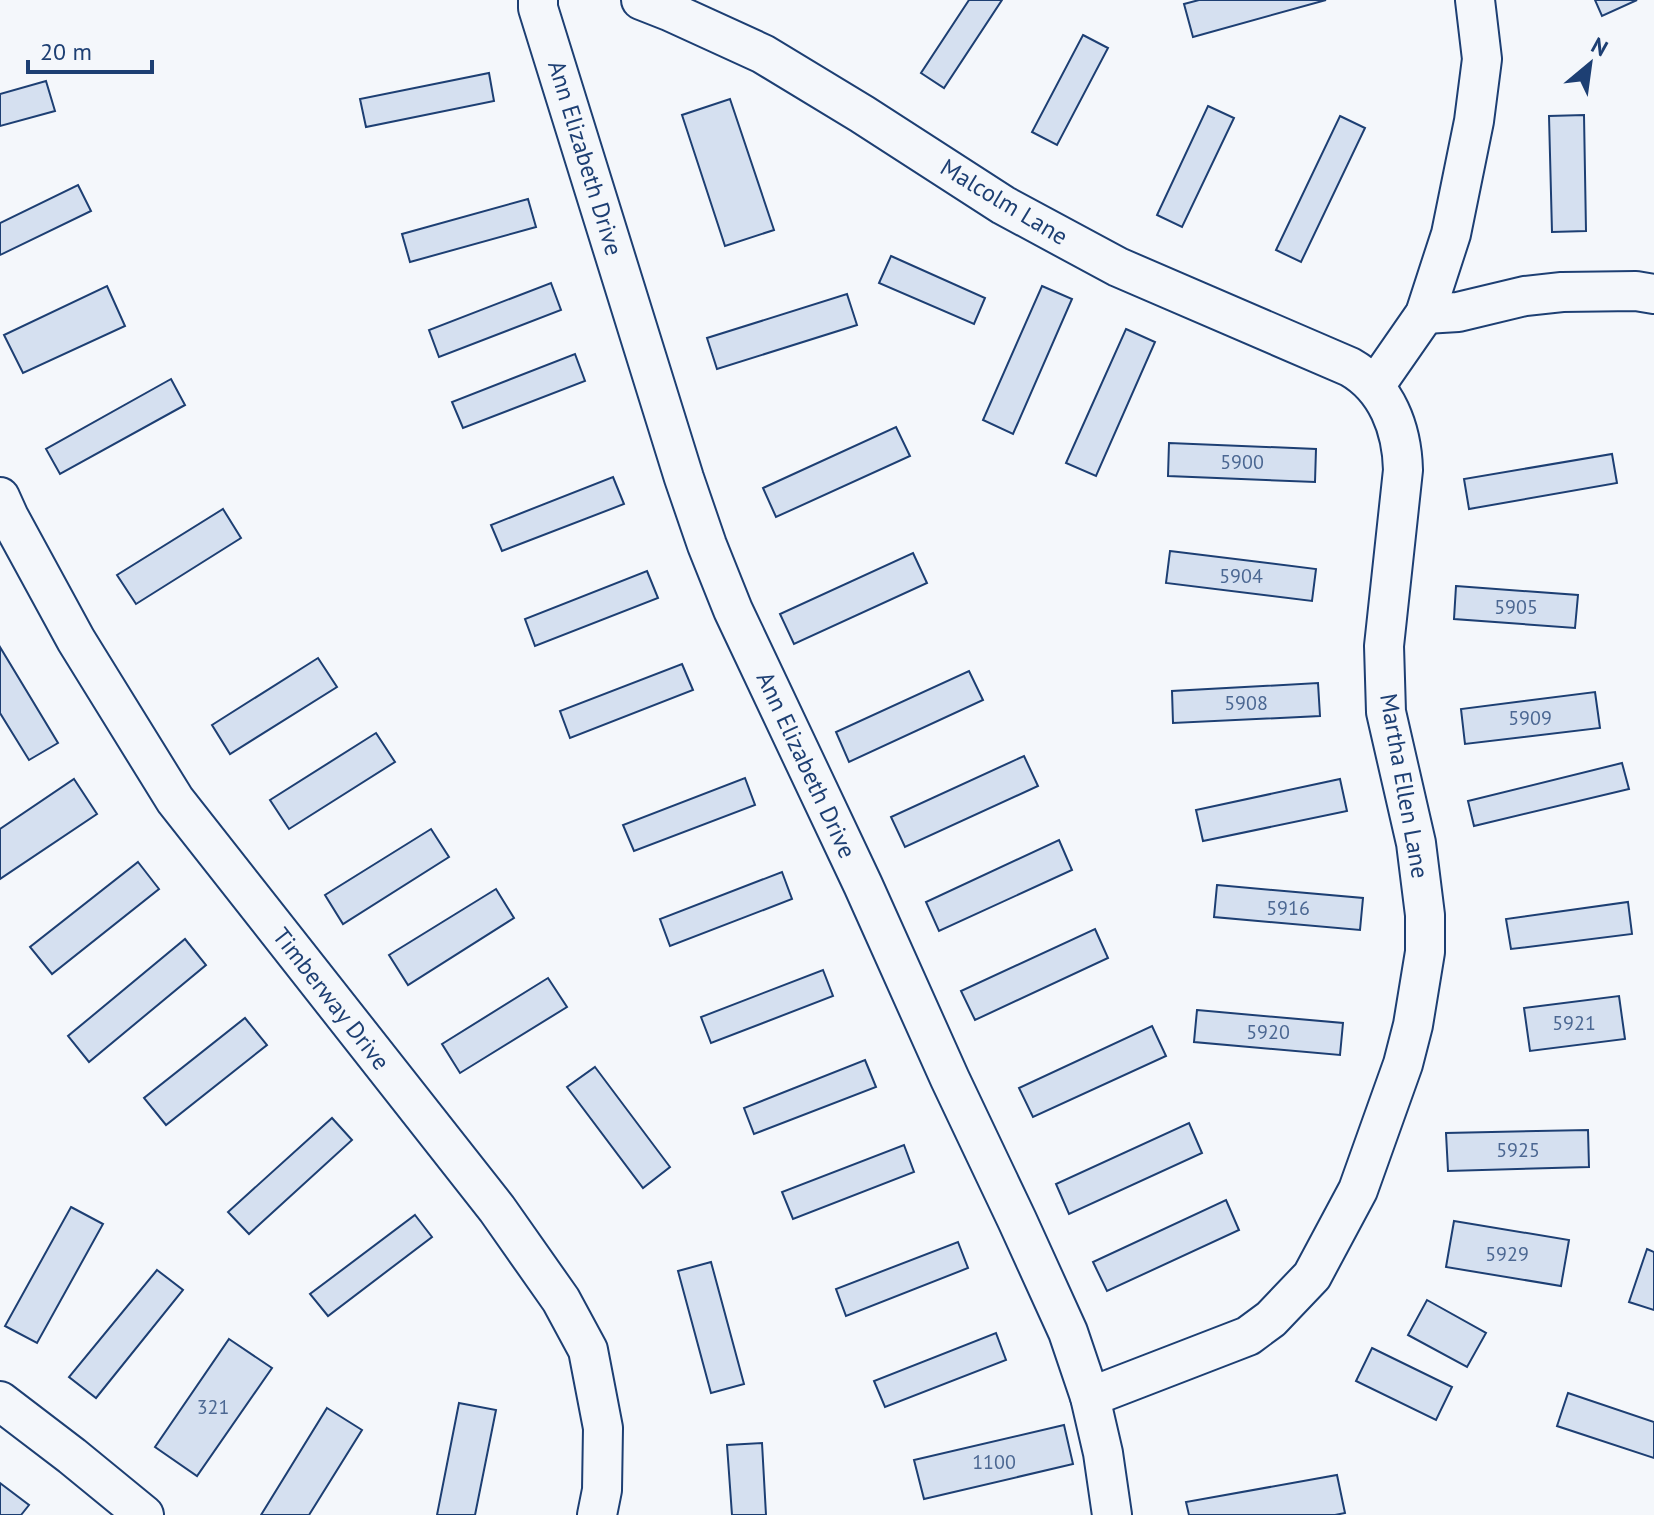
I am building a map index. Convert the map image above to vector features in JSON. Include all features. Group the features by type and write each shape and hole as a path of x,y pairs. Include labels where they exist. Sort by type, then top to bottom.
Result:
{"street":[{"name":"Ann Elizabeth Drive","path":"538,0 679,463 707,545 733,610 1068,1332 1090,1397 1103,1453 1112,1515"},
{"name":"Malcolm Lane","path":"641,0 763,54 1003,205 1118,267 1350,367 1365,375 1375,386"},
{"path":"1375,386 1425,314 1451,234 1474,121 1482,59 1475,0"},
{"path":"1425,314 1458,312 1525,296 1562,292 1636,291 1654,294"},
{"name":"Martha Ellen Lane","path":"1090,1397 1248,1336 1271,1319 1312,1276 1358,1190 1403,1064 1425,952 1425,915 1416,843 1386,712 1384,646 1403,451 1393,415 1375,386"},
{"name":"Timberway Drive","path":"0,497 11,549 76,640 175,800 497,1209 561,1300 588,1350 603,1428 602,1490 597,1515"},
{"path":"0,1401 144,1515"}],"building":[{"path":"969,0 1002,0 944,88 921,73"},
{"path":"1199,0 1326,0 1193,37 1184,4"},
{"path":"1595,0 1637,0 1602,16"},
{"path":"1083,35 1108,48 1057,145 1032,132"},
{"path":"489,73 494,101 366,127 360,99"},
{"path":"46,81 55,111 0,126 0,94"},
{"path":"730,99 774,230 725,246 682,115"},
{"path":"1208,106 1234,118 1182,227 1157,215"},
{"path":"1584,115 1586,231 1552,232 1549,116"},
{"path":"1340,116 1365,128 1301,262 1276,250"},
{"path":"78,185 91,211 0,255 0,223"},
{"path":"528,199 536,227 410,262 402,234"},
{"path":"891,256 985,298 974,324 879,283"},
{"path":"551,283 561,310 439,357 429,330"},
{"path":"107,286 125,326 23,373 4,335"},
{"path":"1042,286 1072,299 1013,434 983,420"},
{"path":"847,294 857,325 717,369 707,338"},
{"path":"1126,329 1155,342 1096,476 1066,463"},
{"path":"575,354 585,381 463,428 452,402"},
{"path":"171,379 185,405 60,474 46,449"},
{"path":"896,427 910,456 776,517 763,488"},
{"path":"1169,443 1316,449 1315,482 1168,476"},
{"path":"1612,454 1617,483 1469,509 1464,479"},
{"path":"613,477 624,504 502,551 491,525"},
{"path":"223,509 241,538 136,604 117,575"},
{"path":"1170,551 1316,569 1312,601 1166,583"},
{"path":"913,553 927,583 794,644 780,614"},
{"path":"647,571 658,598 535,646 525,619"},
{"path":"1456,586 1578,595 1575,628 1454,619"},
{"path":"0,647 58,743 29,760 0,713"},
{"path":"318,658 337,687 230,754 212,725"},
{"path":"682,664 693,690 570,738 560,711"},
{"path":"969,671 983,700 849,762 836,732"},
{"path":"1318,683 1320,716 1173,723 1172,691"},
{"path":"1595,692 1600,728 1465,744 1461,709"},
{"path":"376,733 395,762 289,829 270,800"},
{"path":"1024,756 1038,786 905,847 891,817"},
{"path":"1622,763 1629,789 1474,826 1468,801"},
{"path":"745,778 755,805 634,851 623,825"},
{"path":"74,779 97,814 0,879 0,829"},
{"path":"1340,779 1347,811 1203,841 1196,810"},
{"path":"431,829 449,857 343,924 325,895"},
{"path":"1059,840 1072,870 939,931 926,902"},
{"path":"138,862 159,889 52,974 30,947"},
{"path":"782,872 792,899 670,946 660,919"},
{"path":"1217,885 1363,898 1360,930 1214,917"},
{"path":"496,889 514,918 408,985 389,955"},
{"path":"1628,902 1632,934 1511,949 1506,919"},
{"path":"1095,929 1108,958 975,1020 961,991"},
{"path":"185,939 206,965 89,1062 68,1036"},
{"path":"823,970 833,996 711,1043 701,1017"},
{"path":"548,978 567,1007 460,1073 442,1044"},
{"path":"1619,996 1625,1039 1530,1051 1524,1008"},
{"path":"1197,1010 1343,1023 1340,1055 1194,1042"},
{"path":"245,1018 267,1045 166,1125 144,1098"},
{"path":"1152,1026 1166,1056 1033,1117 1019,1088"},
{"path":"865,1060 876,1087 754,1134 744,1108"},
{"path":"595,1067 670,1167 643,1188 567,1087"},
{"path":"332,1118 352,1140 249,1234 228,1212"},
{"path":"1189,1123 1202,1153 1069,1214 1056,1184"},
{"path":"1588,1130 1589,1167 1448,1171 1446,1133"},
{"path":"904,1145 914,1172 793,1219 782,1192"},
{"path":"1226,1200 1239,1230 1107,1291 1093,1262"},
{"path":"71,1207 103,1224 37,1343 5,1326"},
{"path":"415,1215 432,1237 328,1316 310,1294"},
{"path":"1454,1221 1569,1240 1561,1286 1446,1267"},
{"path":"958,1242 968,1268 846,1316 836,1289"},
{"path":"1647,1249 1654,1252 1654,1310 1629,1302"},
{"path":"711,1262 744,1384 711,1393 678,1271"},
{"path":"157,1270 183,1290 96,1398 69,1377"},
{"path":"1427,1300 1486,1333 1467,1367 1408,1335"},
{"path":"996,1333 1006,1360 885,1407 874,1381"},
{"path":"229,1339 272,1368 197,1476 155,1447"},
{"path":"1372,1348 1452,1387 1436,1420 1356,1381"},
{"path":"1568,1393 1654,1422 1654,1458 1557,1426"},
{"path":"459,1403 496,1410 475,1515 437,1515"},
{"path":"327,1408 362,1430 309,1515 261,1515"},
{"path":"1064,1425 1073,1464 924,1499 914,1460"},
{"path":"762,1443 766,1515 732,1515 727,1445"},
{"path":"1337,1475 1345,1513 1335,1515 1189,1515 1186,1502"},
{"path":"0,1483 29,1505 21,1515 0,1515"}]}
